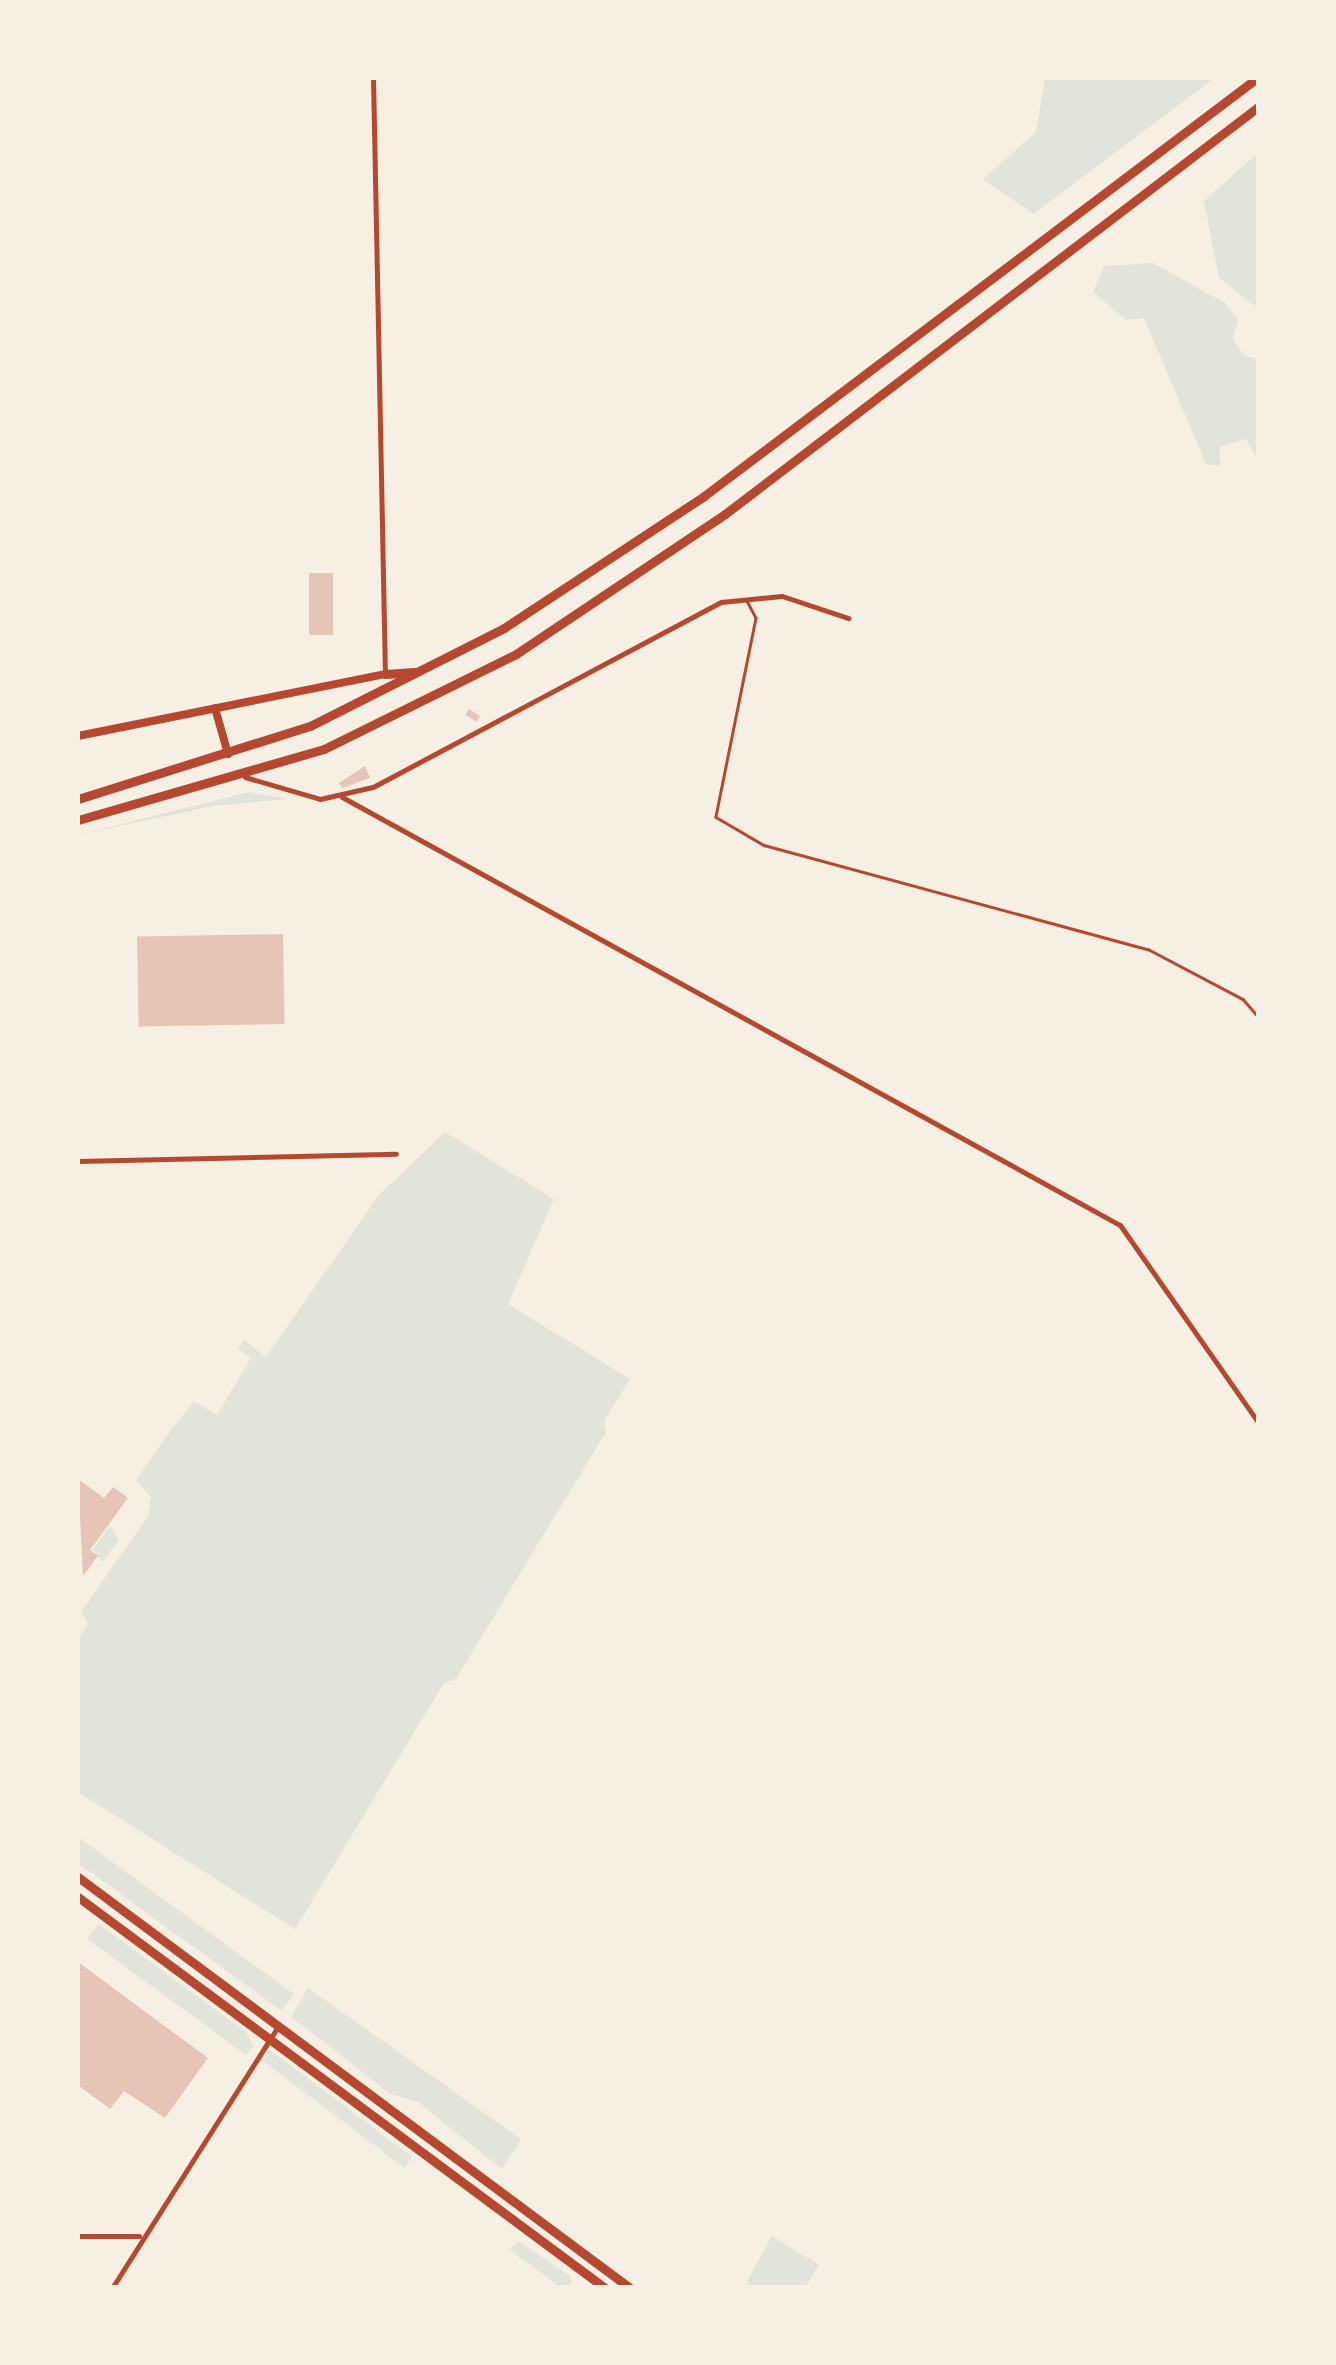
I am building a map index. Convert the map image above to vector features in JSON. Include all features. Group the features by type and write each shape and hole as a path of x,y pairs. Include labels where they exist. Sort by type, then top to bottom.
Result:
{"main road":[{"path":"78,798 310,726 422,672 530,612 704,496 1258,78"},
{"path":"78,820 245,776 406,712 612,595 1258,107"},
{"path":"384,674 422,672"},
{"path":"78,1877 630,2288"},
{"path":"78,1897 604,2288"}],"street":[{"path":"78,736 384,674 373,78"},
{"path":"245,776 320,799 373,787 722,602 782,596 848,618"},
{"path":"215,708 228,754"},
{"path":"342,797 1120,1226 1258,1422"},
{"path":"78,1161 396,1154"},
{"path":"112,2288 139,2236 278,2026"},
{"path":"78,2236 139,2236"}],"lane":[{"path":"746,598 756,618 716,818 764,845 1148,950 1243,999 1258,1016"}],"shaded area":[{"path":"1045,78 1215,78 1033,214 983,179 1036,132"},
{"path":"1258,153 1258,308 1219,278 1204,201"},
{"path":"1153,263 1225,303 1238,320 1233,340 1244,355 1258,359 1258,461 1246,439 1219,447 1221,466 1206,464 1144,318 1126,320 1093,292 1104,266"},
{"path":"249,792 289,799 213,806 78,835"},
{"path":"445,1132 554,1199 508,1304 630,1379 604,1421 606,1432 456,1679 444,1683 295,1929 78,1792 78,1639 88,1624 81,1612 148,1516 151,1497 136,1480 167,1435 194,1401 217,1415 251,1358 238,1349 244,1340 266,1357 379,1195"},
{"path":"110,1525 119,1540 102,1562 93,1550"},
{"path":"78,1837 294,1994 282,2011 78,1863"},
{"path":"99,1924 246,2032 253,2046 246,2055 87,1939"},
{"path":"308,1988 521,2139 502,2169 418,2102 391,2094 291,2017"},
{"path":"270,2050 412,2157 404,2168 262,2060"},
{"path":"772,2236 819,2265 805,2287 750,2287 747,2281"},
{"path":"518,2241 570,2276 572,2287 560,2287 510,2250"}],"building":[{"path":"309,573 333,573 333,635 309,635"},
{"path":"469,709 480,716 476,722 465,715"},
{"path":"365,766 370,778 342,788 339,783"},
{"path":"283,934 285,1024 139,1027 137,937"},
{"path":"78,1479 104,1498 113,1487 128,1498 90,1550 98,1556 83,1576"},
{"path":"78,1962 208,2058 165,2118 124,2091 110,2109 78,2085"}]}
